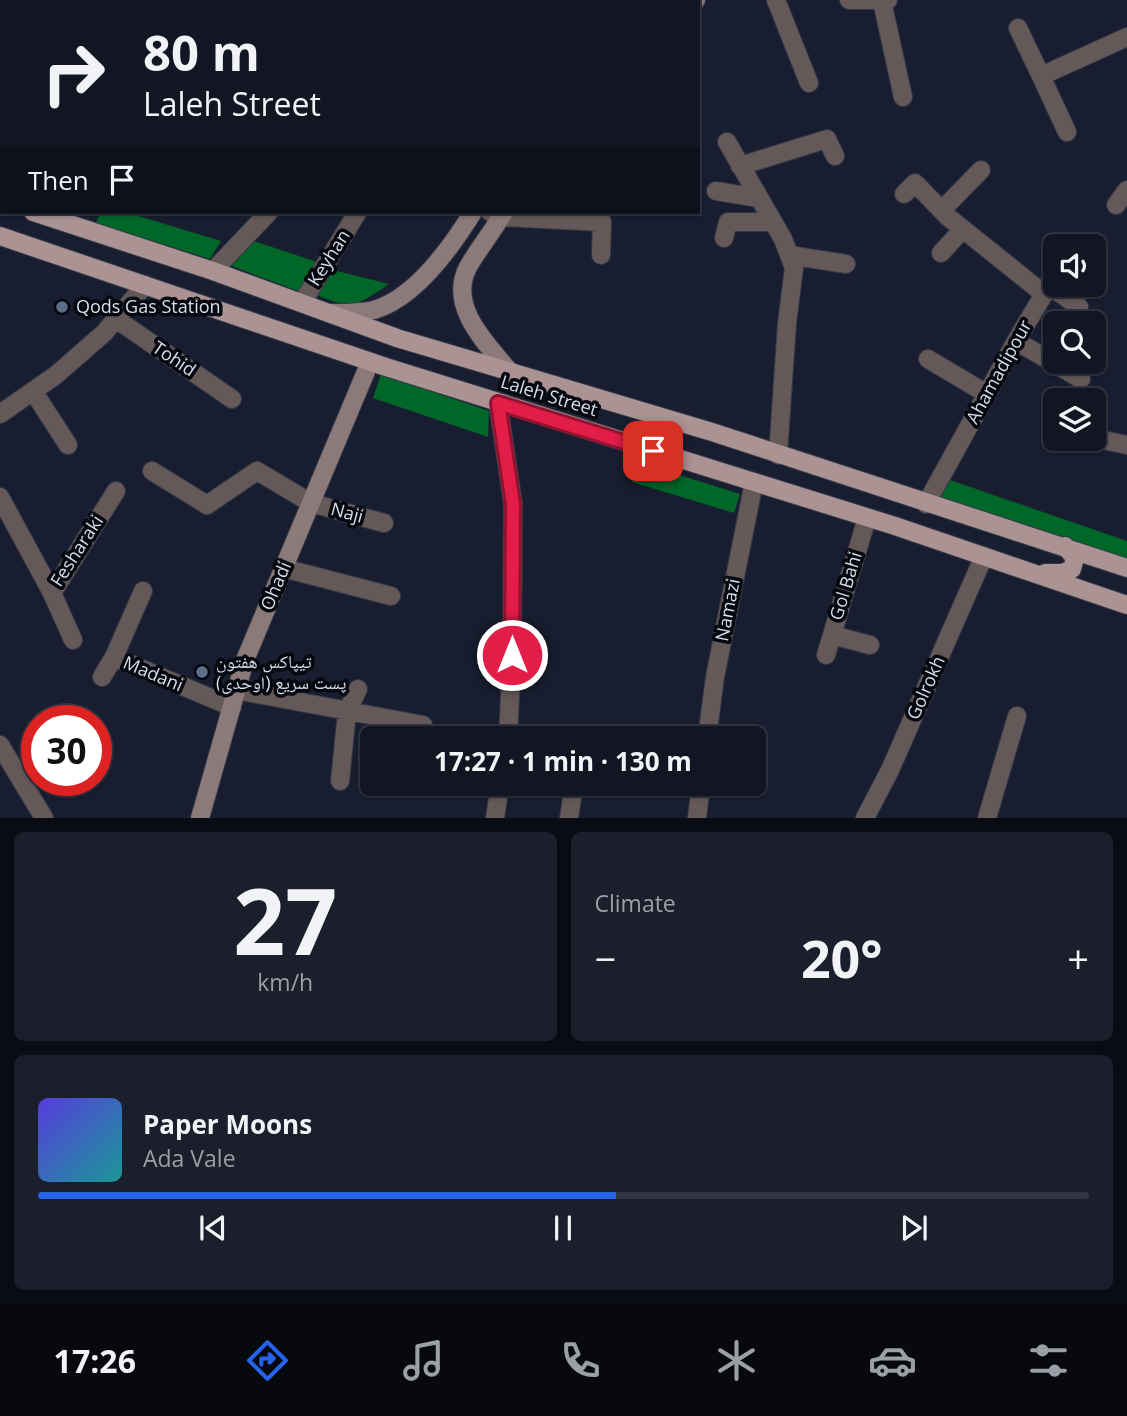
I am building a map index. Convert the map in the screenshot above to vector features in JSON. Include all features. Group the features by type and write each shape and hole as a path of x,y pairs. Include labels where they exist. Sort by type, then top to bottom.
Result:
{"main road":[{"name":"Laleh Street","path":"46,214 72,218 397,338 709,431 1127,568"},
{"path":"328,313 376,309 399,296 432,271 472,214"},
{"path":"498,214 466,270 462,292 464,308 478,333 511,373"},
{"name":"Laleh Street","path":"0,236 370,362 867,518 1038,573 1127,605"},
{"name":"Ohadi","path":"200,817 245,660 370,362"},
{"path":"1038,573 1063,573 1072,569 1075,558 1065,546"}],"street":[{"path":"776,0 810,82"},
{"path":"849,0 887,0"},
{"path":"882,1 903,97"},
{"path":"1018,28 1068,132"},
{"path":"1041,76 1127,37"},
{"path":"740,166 827,139 835,156"},
{"path":"727,142 783,239 794,268 778,454"},
{"path":"942,210 981,170"},
{"path":"904,194 915,183 963,229 1043,293"},
{"path":"1115,205 1127,190"},
{"path":"716,191 758,198"},
{"path":"213,271 267,214"},
{"name":"Keyhan","path":"302,303 356,214"},
{"path":"498,214 602,217 601,254"},
{"path":"724,238 728,222 773,222"},
{"path":"941,253 963,229"},
{"path":"789,255 846,264"},
{"path":"0,415 56,375 104,333 145,285"},
{"name":"Ahamadipour","path":"926,504 1043,296"},
{"path":"1065,297 1079,307"},
{"name":"Tohid","path":"116,319 232,399"},
{"path":"1016,341 1081,379"},
{"path":"928,359 987,394"},
{"path":"33,391 68,444"},
{"path":"498,403 513,504 509,726"},
{"path":"1106,441 1127,445"},
{"name":"Naji","path":"152,471 207,505 257,471 311,503 384,523"},
{"name":"Namazi","path":"709,726 715,677 754,482"},
{"name":"Fesharaki","path":"0,497 52,593 116,491"},
{"name":"Gol Bahi","path":"826,655 867,518"},
{"name":"Golrokh","path":"865,817 890,770 984,556"},
{"path":"283,568 391,596"},
{"path":"102,677 144,592"},
{"path":"52,593 73,640"},
{"path":"832,635 870,645"},
{"name":"Madani","path":"114,657 234,699 347,712 384,711 423,725"},
{"path":"340,781 347,712 358,689"},
{"path":"987,817 1017,716"},
{"path":"0,745 8,771 44,817"},
{"path":"495,817 498,796"},
{"path":"569,817 572,796"},
{"path":"697,817 700,796"}],"green space":[{"path":"100,214 132,214 221,241 210,259 96,223"},
{"path":"254,241 317,262 298,291 229,265"},
{"path":"333,270 389,284 362,301 339,303 316,295"},
{"path":"381,374 489,411 488,437 373,398"},
{"path":"638,462 740,494 734,513 632,482"},
{"path":"950,480 1127,541 1127,560 940,498"}],"place":[{"name":"Qods Gas Station","path":"62,307"},
{"name":"تیپاکس هفتون (اوحدی) پست سریع","path":"202,672"}],"route":[{"path":"512,655 513,504 498,403 653,451"}]}
